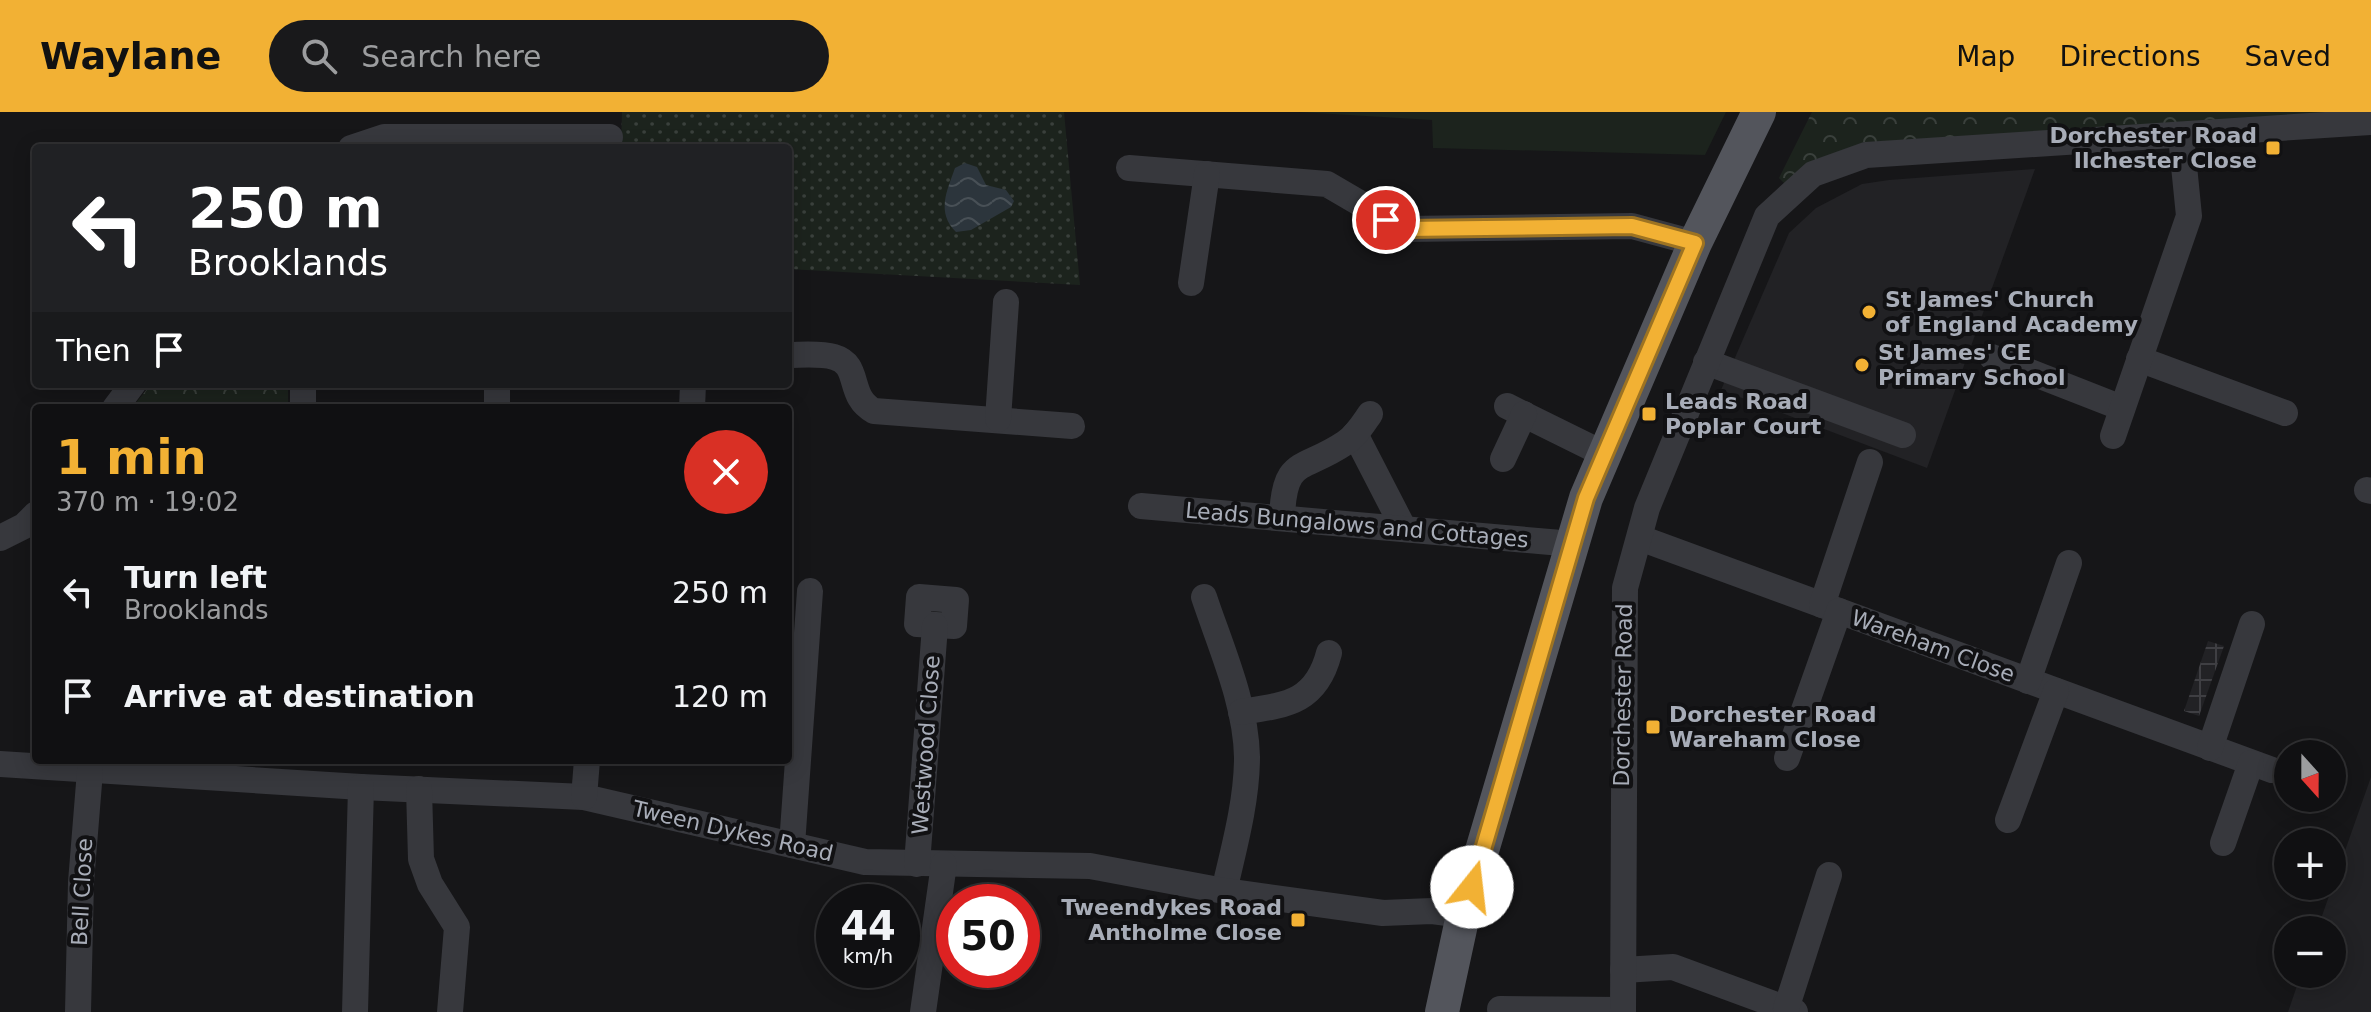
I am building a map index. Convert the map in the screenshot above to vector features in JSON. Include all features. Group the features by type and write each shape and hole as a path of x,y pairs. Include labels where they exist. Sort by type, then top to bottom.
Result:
{"main road":[{"path":"1442,1012 1463,915 1573,544 1604,454 1695,243 1759,112"}],"street":[{"name":"Dorchester Road","path":"1500,1009 1623,1011 1625,588 1647,508 1767,216 1813,174 1866,155 2371,122"},
{"path":"2113,436 2189,216 2181,136"},
{"path":"363,144 384,137 610,137"},
{"path":"1129,168 1327,184 1404,229 1632,226 1695,243"},
{"path":"1191,283 1207,174"},
{"path":"998,419 1006,302"},
{"path":"792,355 832,356 846,363 856,396 874,411 1072,426"},
{"path":"1992,357 2122,408"},
{"path":"2139,359 2285,413"},
{"path":"1706,362 1903,435"},
{"path":"1503,459 1515,410 1604,454"},
{"path":"1282,518 1283,489 1290,473 1363,424 1404,529"},
{"name":"Wareham Close","path":"1787,758 1870,462"},
{"name":"Leads Bungalows and Cottages","path":"1141,506 1573,544"},
{"path":"0,538 24,526 32,518"},
{"name":"Wareham Close","path":"1640,538 2262,766 2223,843"},
{"name":"Wareham Close","path":"2028,681 2069,563"},
{"path":"792,845 810,591"},
{"path":"1209,596 1241,712 1247,758 1237,830 1224,891"},
{"path":"2210,748 2252,624"},
{"name":"Westwood Close","path":"917,864 935,626"},
{"path":"1241,712 1280,706 1303,697 1324,673 1329,652"},
{"path":"2008,820 2056,691"},
{"name":"Tween Dykes Road","path":"0,764 361,787 584,797 865,862 1090,866 1224,891 1383,913 1432,911 1463,915"},
{"path":"584,797 587,764"},
{"name":"Bell Close","path":"78,1012 81,882 90,771"},
{"path":"355,1012 361,787"},
{"path":"419,789 421,859 430,884 457,927 450,1012"},
{"path":"923,1012 944,864"},
{"path":"1623,970 1673,967 1790,1010 1829,875"}],"shaded area":[{"name":"St James' Church of England Academy","path":"2035,169 1927,468 1721,390 1789,233 1816,208 1862,184"},
{"path":"2208,641 2224,646 2199,716 2184,711"},
{"path":"2371,777 2371,1012 2288,1012 2296,988 2346,988 2346,916 2322,916 2328,900 2346,900 2346,848"}],"green space":[{"path":"622,112 1064,112 1080,285 792,269 792,144 621,144"},
{"path":"1299,112 1726,112 1705,155 1433,148 1432,120"},
{"path":"1812,112 2365,112 1867,146 1785,184 1779,178"},
{"path":"148,388 288,388 288,404 135,404"}],"water":[{"path":"965,163 977,167 986,185 1006,190 1014,201 1011,207 971,230 956,232 946,217 945,201 955,168"}],"place":[{"name":"Dorchester Road Ilchester Close","path":"2273,148"},
{"name":"St James' Church of England Academy","path":"1869,312"},
{"name":"St James' CE Primary School","path":"1862,365"},
{"name":"Leads Road Poplar Court","path":"1649,414"},
{"name":"Dorchester Road Wareham Close","path":"1653,727"},
{"name":"Tweendykes Road Antholme Close","path":"1298,920"}],"route":[{"path":"1386,220 1404,229 1632,226 1695,243 1586,498 1472,887"}]}
